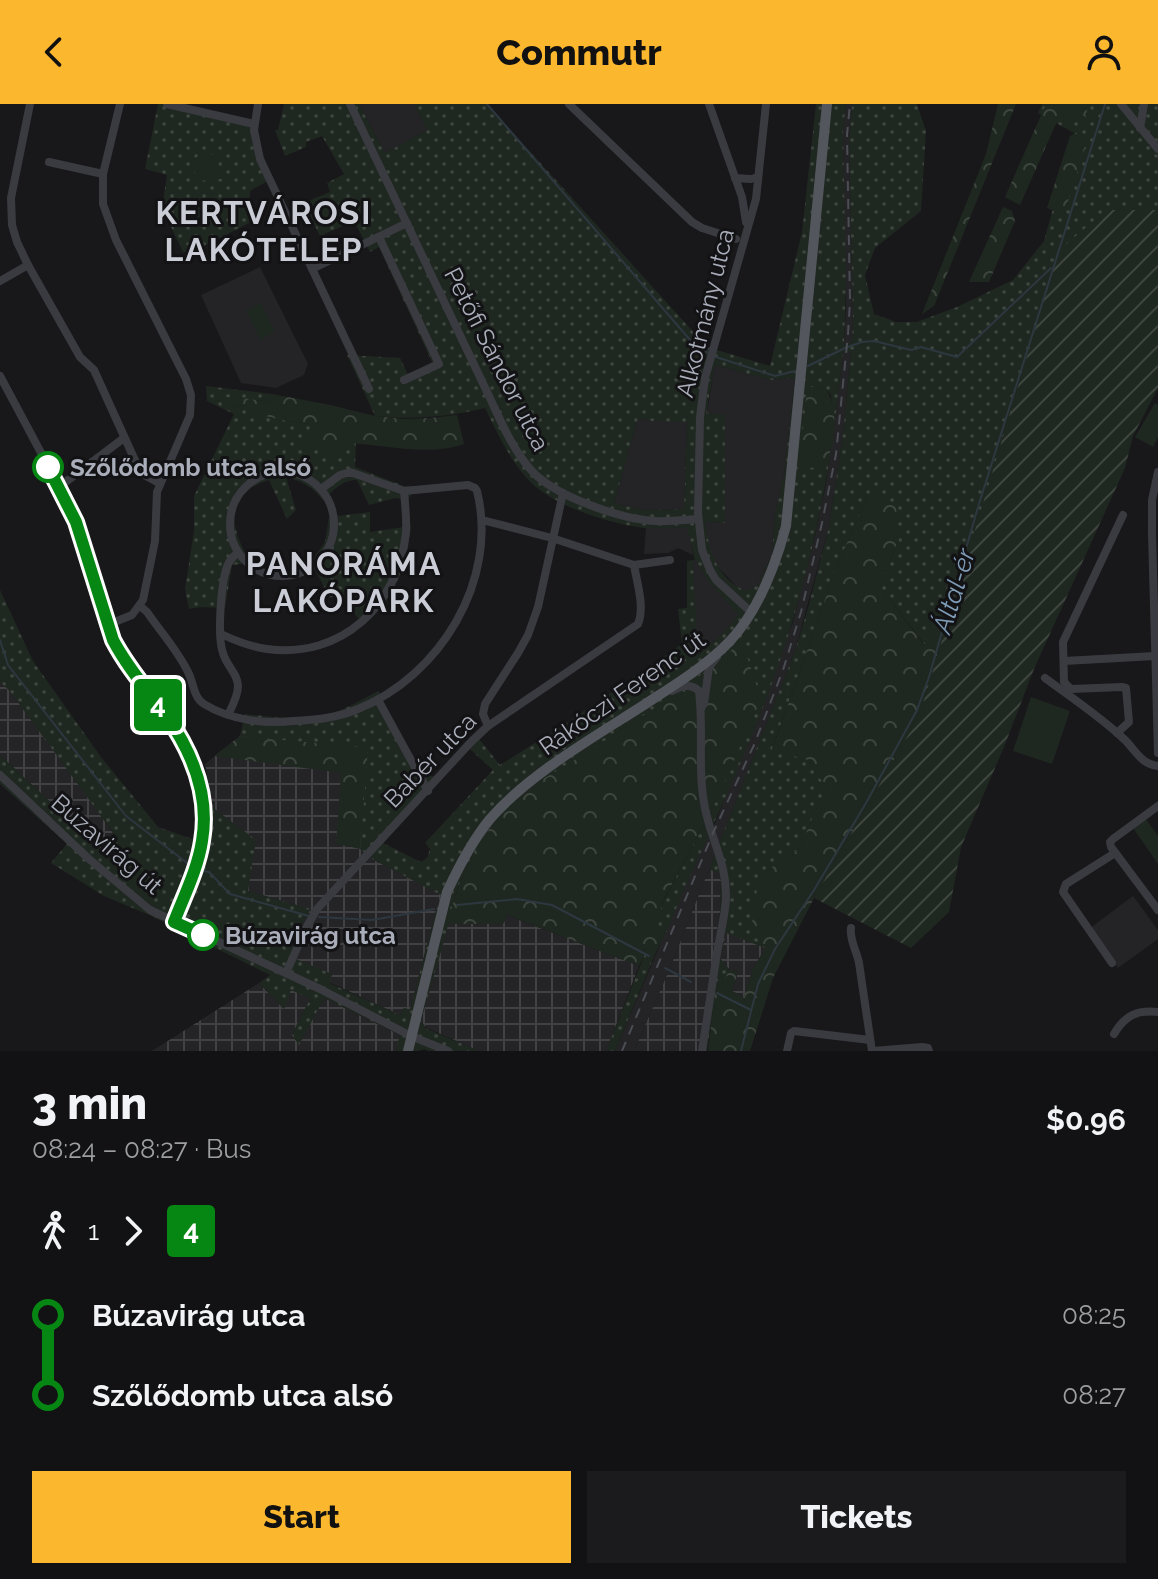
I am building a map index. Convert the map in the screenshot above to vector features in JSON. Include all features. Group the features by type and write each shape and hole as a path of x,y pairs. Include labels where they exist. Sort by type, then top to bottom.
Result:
{"main road":[{"name":"Rákóczi Ferenc út","path":"408,1051 447,892 479,833 501,807 532,781 692,676 731,640 751,612 770,575 786,526 827,104"}],"street":[{"path":"30,104 12,187 10,207 14,235 80,357 94,370 142,472 159,483"},
{"path":"107,625 128,617 140,606 145,595 156,531 155,501 159,483 190,415 191,395 186,379 116,240 103,204 103,174 120,104"},
{"path":"167,104 254,124"},
{"path":"258,104 254,124 260,159 369,389"},
{"name":"Petőfi Sándor utca","path":"350,104 488,394 526,464 537,476 563,493 616,513 652,521 698,519"},
{"path":"569,104 692,222 709,231 740,237 746,220 745,209 709,104"},
{"name":"Alkotmány utca","path":"751,612 724,588 710,570 702,550 698,519 700,417 702,394 740,237 755,205 766,104"},
{"path":"1121,105 1144,106 1140,128"},
{"path":"1121,105 1158,149"},
{"path":"49,162 103,174"},
{"path":"735,178 758,177"},
{"path":"312,269 407,223"},
{"path":"379,237 439,364 404,380"},
{"path":"0,281 28,265"},
{"path":"0,376 71,509 107,625 122,657 184,742 200,787 204,811 202,842 174,922"},
{"path":"59,487 124,438"},
{"path":"287,472 305,477 321,489 334,516 333,532 326,551 312,566 293,575 271,575 251,566 238,552 231,533 232,509 241,491 254,480 267,474 287,472"},
{"path":"140,606 188,671 198,700 228,715 265,721 323,719 378,700 425,665 449,634 464,605 475,576 480,547 482,520 477,491 472,486 404,491 350,472 340,475 321,489"},
{"path":"1157,478 1152,500 1158,753"},
{"path":"221,634 258,647 291,650 322,644 355,628 379,604 398,569 406,535 404,491"},
{"path":"488,726 483,714 485,704 528,635 544,585 563,493"},
{"path":"1117,733 1129,722 1126,688 1071,689 1064,682 1063,642 1123,515"},
{"path":"482,520 552,538 634,565 670,560"},
{"path":"228,715 238,685 223,654 222,594 229,561 238,552"},
{"name":"Babér utca","path":"286,973 317,909 471,742 488,726 638,624 640,609 634,565"},
{"path":"702,694 709,667 731,640"},
{"path":"1064,661 1155,656"},
{"path":"692,676 704,686 700,767 703,799 721,858 726,896 702,1051"},
{"path":"1045,678 1117,733 1143,761 1158,766"},
{"path":"642,706 677,688 693,686 702,694"},
{"path":"378,700 428,791"},
{"name":"Búzavirág út","path":"0,775 99,868 150,910 448,1051"},
{"path":"1158,806 1110,842 1158,910"},
{"path":"1112,963 1063,892 1066,884 1115,853"},
{"path":"851,928 872,1051 922,1047 929,1051"},
{"path":"1114,1034 1126,1018 1138,1013 1158,1012"},
{"path":"787,1051 794,1031 870,1040"}],"shaded area":[{"path":"359,104 414,104 427,130 385,153"},
{"path":"846,104 852,104 849,142 853,316 852,343 844,345 843,129"},
{"path":"260,267 308,364 304,375 276,388 241,383 201,295"},
{"path":"843,352 851,352 829,526 795,651 670,968 634,1051 615,1051 698,855 716,821 793,622 826,483"},
{"path":"715,365 769,380 795,378 772,554 758,585 746,591 737,587 717,566 707,538 705,522 725,523 725,415 707,413"},
{"path":"638,418 687,421 684,509 643,510 614,503"},
{"path":"685,527 689,530 693,555 678,548 668,553 644,554 646,528"},
{"path":"693,560 739,614 721,635 697,655"},
{"path":"0,682 70,771 117,839 105,853 0,755"},
{"path":"240,736 368,748 374,860 442,895 410,1010 404,1008 400,1015 331,983 332,975 288,959 310,909 248,891 200,798 197,785 208,780 205,764"},
{"path":"709,869 719,873 720,912 699,1051 634,1051 670,968"},
{"path":"1133,896 1158,930 1158,939 1118,968 1089,929"},
{"path":"506,915 639,966 606,1051 479,1051 425,1027 421,1020 448,924 504,924"},
{"path":"726,932 765,948 752,971 744,997 732,991 738,972 729,969 720,959"},
{"path":"259,983 283,1008 291,989 310,999 292,1035 299,1044 324,998 400,1035 396,1051 152,1051"}],"green space":[{"path":"158,104 174,104 257,122 256,141 271,179 250,191 249,223 190,253 183,252 162,208 167,175 145,169"},
{"path":"284,104 359,104 385,153 427,130 414,104 487,104 707,347 770,366 802,232 816,104 846,104 843,129 844,345 852,342 853,316 849,142 852,104 917,104 926,131 921,211 875,248 865,275 874,314 896,322 917,322 1013,280 1044,241 1074,133 1038,113 1042,104 1158,104 1158,210 1107,210 952,611 939,607 925,645 880,586 899,539 868,495 836,568 772,749 808,760 826,787 799,849 759,876 765,948 726,933 720,958 729,969 722,988 717,984 707,1051 699,1051 720,912 721,881 719,873 709,869 795,651 808,608 829,526 851,352 843,353 834,428 831,395 825,388 807,387 823,461 831,451 802,588 752,736 666,933 657,929 662,904 719,795 714,667 522,794 476,851 456,892 421,1020 425,1028 479,1051 396,1051 400,1035 324,998 299,1045 292,1035 310,999 291,990 284,1009 259,983 270,975 104,896 51,863 67,844 0,784 0,755 104,852 117,838 0,682 0,590 33,661 101,757 158,827 198,841 202,813 200,798 256,840 248,891 311,909 289,959 332,974 331,984 400,1015 404,1008 410,1010 441,895 374,860 360,849 368,749 240,736 245,714 304,717 327,714 378,691 422,774 443,778 383,843 421,862 427,858 430,849 425,843 493,770 470,749 479,739 500,765 682,644 678,609 687,608 687,561 693,560 698,655 721,635 738,614 708,581 695,560 688,530 684,527 652,528 620,524 559,502 527,479 501,440 485,408 430,417 375,416 347,355 400,358 408,375 432,362 379,247 370,252 354,221 320,236 304,203 330,192 327,183 344,174 322,136 285,156 275,130 278,130","holes":["715,365 769,380 795,378 772,554 758,585 746,591 721,572 709,543 705,522 725,523 725,415 707,413","638,418 687,422 684,509 643,510 614,503"]},
{"path":"998,104 1016,104 934,306 922,314 986,154"},
{"path":"1046,104 1089,104 1084,120 1058,119 1020,205 1005,197"},
{"path":"1080,131 1087,141 1064,214 1047,208 1070,136"},
{"path":"217,154 221,179 199,181 190,163 198,156"},
{"path":"1003,207 1012,211 1015,221 989,282 969,282"},
{"path":"1107,210 1158,210 1158,388 1133,436 1125,468 1034,669 961,847 949,912 911,948 814,898 922,707 1059,250"},
{"path":"261,303 275,332 260,340 246,310"},
{"path":"206,386 272,394 270,402 237,397 215,399 230,406 251,407 250,411 287,421 312,424 337,456 344,443 356,443 355,467 411,486 411,495 408,500 396,498 369,505 357,480 352,480 323,500 306,485 286,477 296,510 287,519 269,480 255,486 244,493 235,512 237,534 248,558 241,564 232,565 225,608 189,609 185,589 194,531 194,496 234,414 207,401"},
{"path":"807,387 825,388 834,418 831,450 813,468 801,466 800,462"},
{"path":"272,394 375,416 403,419 457,415 464,444 420,450 345,443 337,457 304,445 311,424 249,412 250,407 230,406 213,398 237,397 269,402"},
{"path":"1155,403 1158,405 1158,437 1153,447 1135,437"},
{"path":"868,495 896,506 899,538 880,586 924,645 939,606 952,611 922,707 814,898 773,978 750,1051 708,1051 716,984 722,987 729,969 738,972 732,991 744,997 752,971 765,948 751,930 759,876 799,849 826,787 808,760 772,750 836,568"},
{"path":"370,512 370,532 411,526 398,580 385,603 364,625 338,594 330,598 311,562 325,542 329,517"},
{"path":"742,641 761,699 719,795 662,903 658,928 666,933 656,952 647,950 639,966 507,915 504,924 448,924 458,888 474,853 508,807 537,783 685,687"},
{"path":"1031,697 1070,711 1052,764 1013,751"},
{"path":"240,736 368,748 360,849 336,844 341,773 214,756"},
{"path":"1146,819 1158,836 1158,864 1133,828"},
{"path":"647,949 656,952 615,1051 606,1051"}],"waterway":[{"path":"487,104 697,348 709,353"},
{"name":"Által-ér","path":"741,1051 758,984 775,949 866,803 917,710 1105,104"},
{"path":"808,366 845,348 874,341 911,350 921,347 957,357 1051,268"},
{"path":"716,357 775,376 795,371"},
{"path":"0,640 8,665 126,816 191,866"},
{"path":"203,871 209,872 230,894 309,916"},
{"path":"457,905 517,899 552,905 649,956"},
{"path":"319,917 372,920 434,909"},
{"path":"665,968 691,982"},
{"path":"717,993 751,1010"}],"railway":[{"path":"622,1051 713,833 754,745 801,612 836,454 848,334 847,135 850,104"}],"bus line":[{"name":"4","path":"48,467 76,522 113,640 122,657 178,732 194,765 202,794 204,827 198,856 174,922 203,935"}],"place":[{"name":"Szőlődomb utca alsó","path":"48,467"},
{"name":"Búzavirág utca","path":"203,935"}],"district":[{"name":"KERTVÁROSI LAKÓTELEP","path":"264,230"},
{"name":"PANORÁMA LAKÓPARK","path":"344,582"}]}
